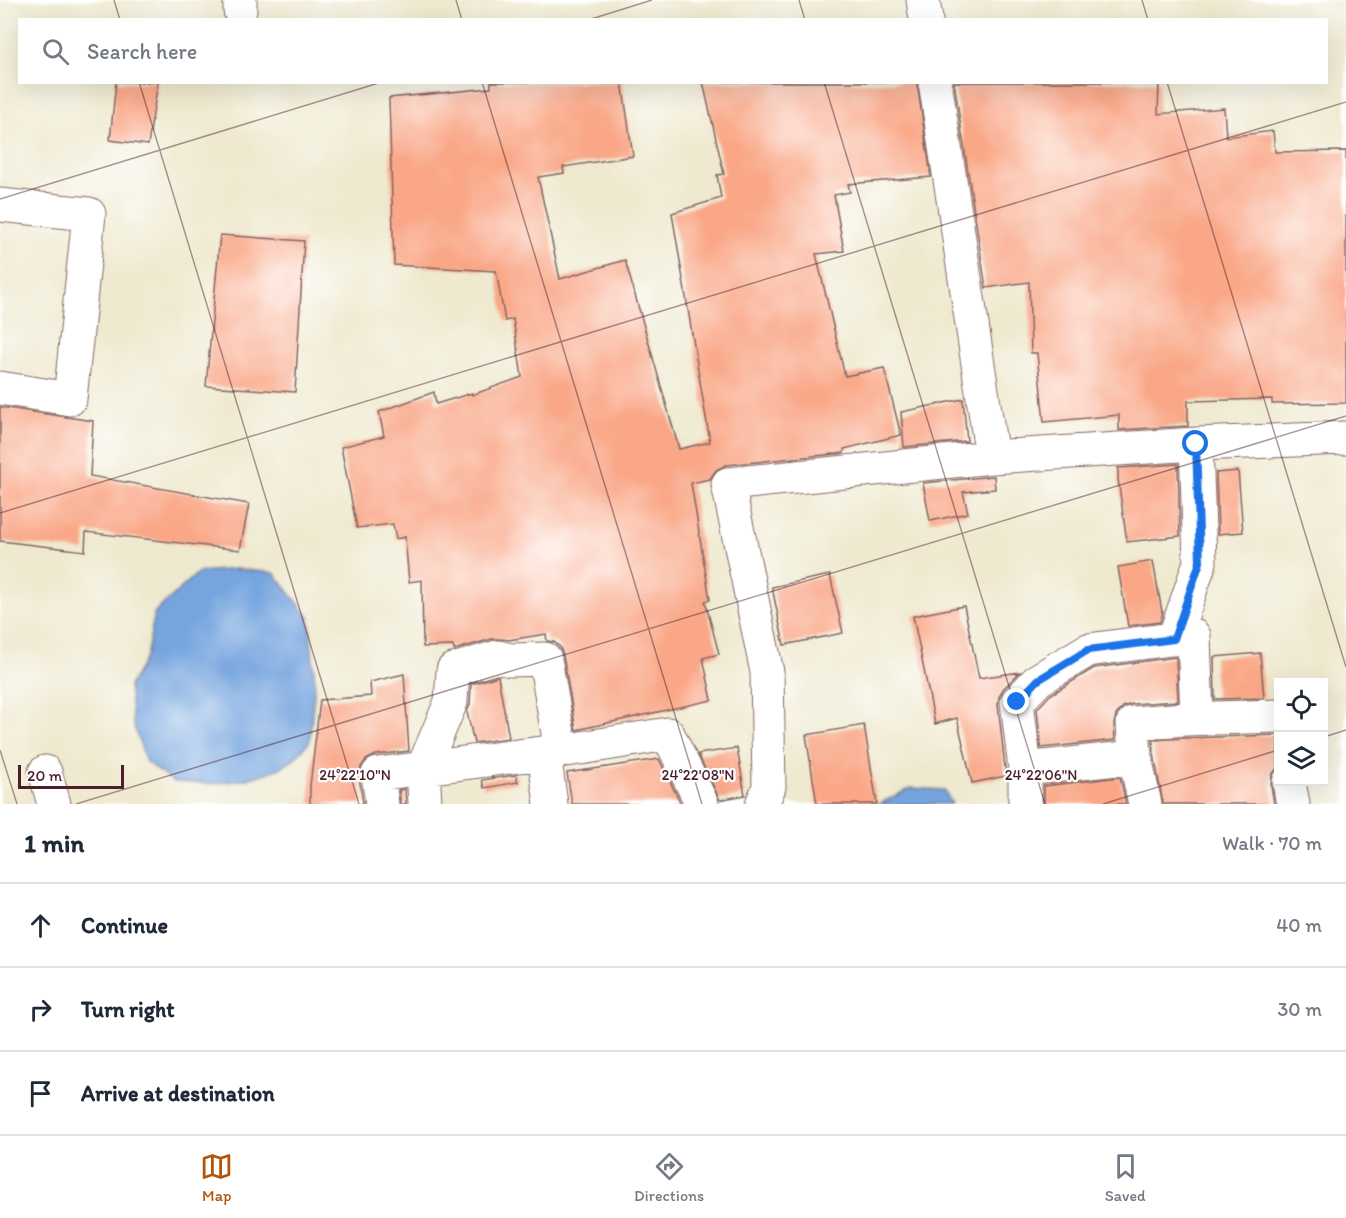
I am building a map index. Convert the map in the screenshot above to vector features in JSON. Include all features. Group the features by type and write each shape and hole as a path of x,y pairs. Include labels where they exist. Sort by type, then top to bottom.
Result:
{"street":[{"path":"923,0 926,18"},
{"path":"935,84 992,457"},
{"path":"0,205 89,214 70,399 0,387"},
{"path":"762,804 769,787 767,672 728,484 992,457 1196,444 1346,438"},
{"path":"1174,639 1200,562 1196,444"},
{"path":"1025,804 1025,769 1017,702 1038,680 1088,650 1194,636 1197,718"},
{"path":"425,804 423,768 451,702 453,670 497,657 511,660 545,659 552,752 551,804"},
{"path":"1145,804 1135,757 1133,723 1197,718 1274,716"},
{"path":"382,804 378,774 552,752 668,734 702,804"},
{"path":"1025,769 1135,757"},
{"path":"45,772 54,804"},
{"path":"1290,786 1293,804"}],"water":[{"path":"237,569 274,573 309,617 315,681 310,741 292,761 278,769 248,779 214,784 174,782 146,762 133,723 129,686 146,657 155,612 199,572"},
{"path":"911,788 944,790 952,804 879,804"}],"building":[{"path":"116,84 158,84 148,145 110,140"},
{"path":"491,84 622,84 633,156 563,167 564,173 538,177 560,279 625,260 679,449 710,442 672,213 721,198 717,175 724,174 703,84 917,84 931,177 848,184 850,192 834,195 844,251 816,254 845,376 884,368 901,435 844,449 844,453 726,465 716,470 710,479 691,483 710,600 705,601 719,654 703,658 712,700 576,730 563,655 560,647 554,642 547,641 546,634 509,640 492,639 454,650 453,646 423,647 422,580 409,582 405,537 396,539 393,524 357,528 341,447 384,436 379,412 434,392 436,404 472,393 472,395 522,377 513,319 505,321 496,271 394,265 389,98 491,88"},
{"path":"954,84 1159,84 1158,114 1224,108 1226,137 1273,131 1275,152 1346,151 1346,403 1272,404 1272,399 1188,401 1188,426 1119,430 1119,415 1044,422 1037,353 1031,353 1029,282 986,288"},
{"path":"220,235 304,241 295,392 206,386"},
{"path":"963,399 967,441 904,447 901,412"},
{"path":"0,407 93,421 90,476 249,504 240,550 86,532 85,551 0,541"},
{"path":"1178,464 1180,536 1127,542 1118,468"},
{"path":"1238,471 1243,532 1218,534 1216,473"},
{"path":"994,476 995,489 963,492 968,513 930,521 923,483"},
{"path":"1153,561 1163,612 1160,622 1128,626 1118,567"},
{"path":"830,575 843,633 784,645 772,587"},
{"path":"964,606 979,678 1020,672 1003,689 998,704 1006,776 972,783 957,718 935,724 913,616"},
{"path":"1260,653 1264,698 1215,699 1214,657"},
{"path":"1176,657 1178,701 1132,704 1123,707 1116,715 1115,740 1041,748 1037,709 1050,695 1094,668"},
{"path":"404,674 409,751 376,755 366,760 359,776 363,804 310,804 320,700 371,696 370,682"},
{"path":"498,676 509,738 474,743 467,712 470,704 471,684"},
{"path":"864,725 877,804 817,804 806,735"},
{"path":"1274,735 1274,772 1271,785 1274,804 1163,804 1153,740"},
{"path":"737,748 745,795 720,800 698,754"},
{"path":"659,759 681,804 572,804 567,773"},
{"path":"516,775 518,782 484,788 482,780"},
{"path":"1120,777 1126,804 1044,804 1044,786"},
{"path":"405,789 406,804 400,804 399,790"}],"route":[{"path":"1017,702 1038,680 1088,650 1174,639 1200,562 1196,444"}]}
